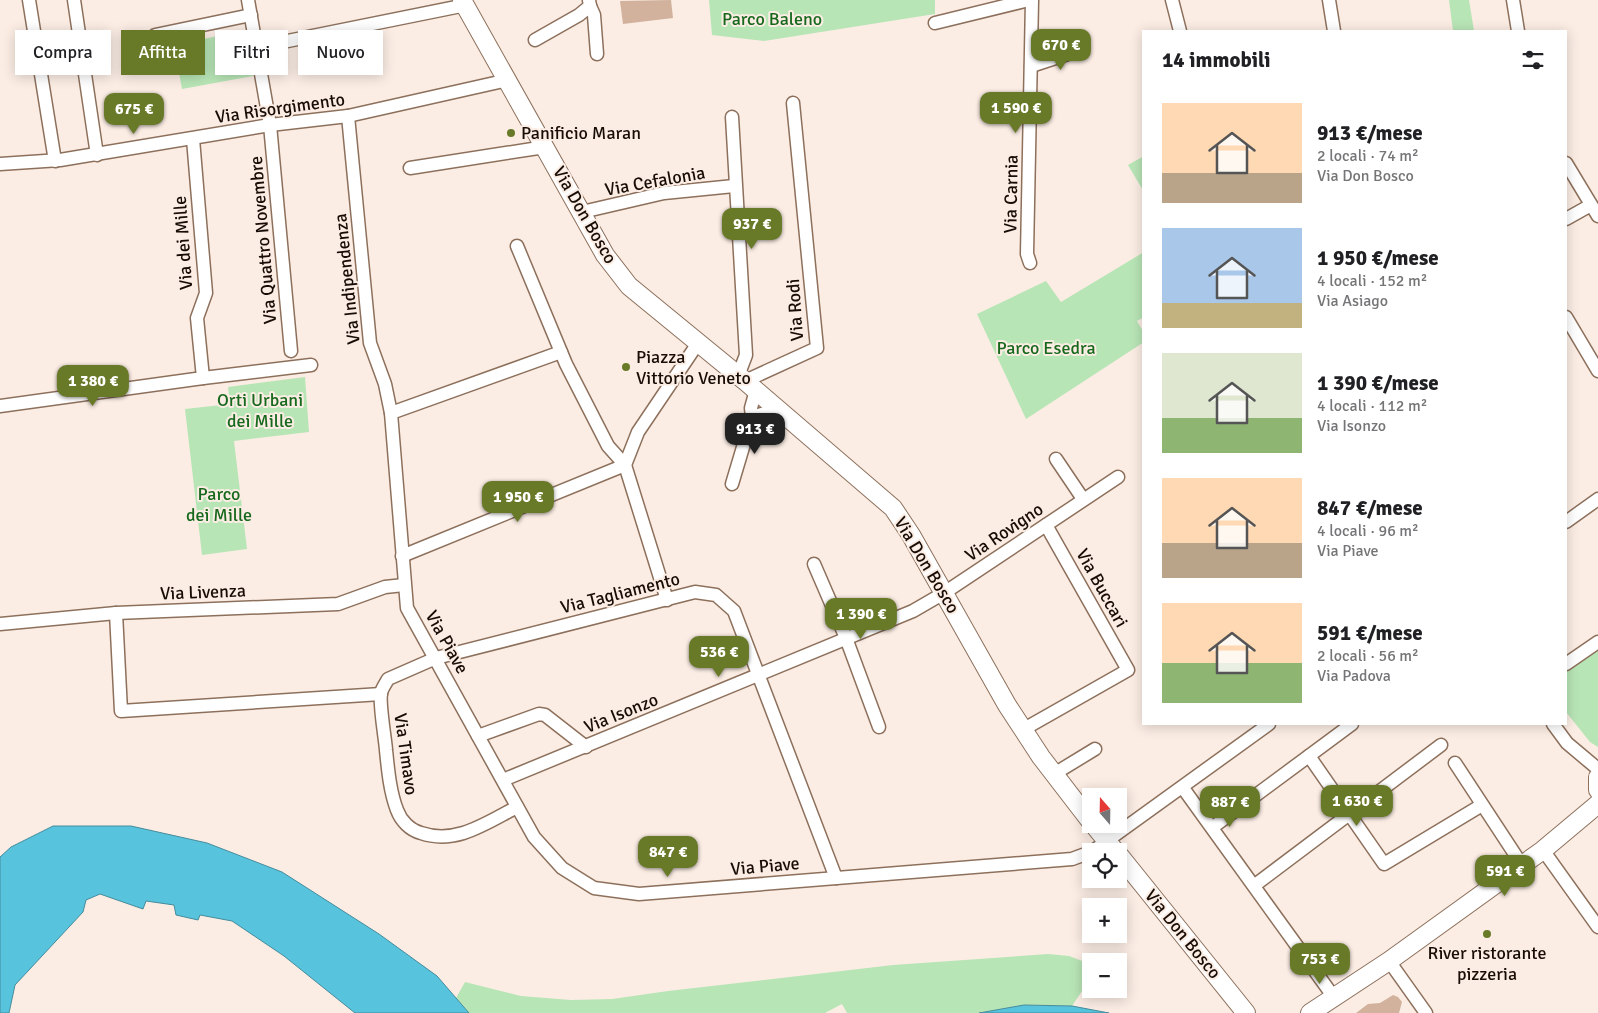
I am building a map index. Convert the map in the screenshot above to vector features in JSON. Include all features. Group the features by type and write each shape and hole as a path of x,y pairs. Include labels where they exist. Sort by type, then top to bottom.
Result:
{"street":[{"path":"29,0 55,161"},
{"path":"74,0 97,155"},
{"name":"Via Quattro Novembre","path":"248,0 254,30"},
{"path":"936,23 995,4 1030,0"},
{"name":"Via Carnia","path":"1030,0 1031,66 1027,254 1030,263"},
{"path":"1172,0 1180,30"},
{"path":"1329,0 1334,30"},
{"path":"1513,0 1518,30"},
{"path":"535,40 579,15 590,3"},
{"path":"590,3 594,16 597,54"},
{"path":"288,41 466,4"},
{"name":"Via Don Bosco","path":"466,4 605,255 629,286 747,382 893,508 911,535 1007,705 1054,774 1082,810"},
{"path":"179,30 251,15"},
{"path":"1031,66 1083,49"},
{"name":"Via Quattro Novembre","path":"262,75 270,125 292,351"},
{"name":"Via Risorgimento","path":"0,164 55,161 270,125 348,116 508,80"},
{"name":"Via Rodi","path":"747,382 817,348 793,103"},
{"name":"Via Indipendenza","path":"348,116 370,343 385,384 391,413 404,585"},
{"path":"732,117 734,186 747,382 752,417 732,484"},
{"name":"Via dei Mille","path":"193,139 206,293 197,318 203,378"},
{"name":"Via Don Bosco","path":"410,168 545,147"},
{"path":"1567,165 1598,216"},
{"name":"Via Cefalonia","path":"582,212 664,193 734,186"},
{"path":"1567,218 1591,204"},
{"path":"517,246 561,352 608,446 625,465 667,600"},
{"path":"1567,319 1598,371"},
{"path":"402,556 625,465 638,432 698,343"},
{"path":"391,413 561,352"},
{"path":"0,406 311,365"},
{"path":"752,417 768,412 774,406"},
{"path":"1056,459 1082,499"},
{"name":"Via Rovigno","path":"944,593 1082,499 1118,477"},
{"path":"1567,521 1598,499"},
{"name":"Via Buccari","path":"1024,729 1128,670 1046,525"},
{"path":"814,564 846,638 879,727"},
{"name":"Via Livenza","path":"0,624 116,613 338,604 385,587 404,585"},
{"name":"Via Piave","path":"404,585 407,608 534,837 562,868 594,888 639,894 1072,859 1082,856"},
{"name":"Via Tagliamento","path":"436,658 695,592 716,595 734,611 836,878"},
{"name":"Via Isonzo","path":"503,780 760,676 913,611 944,593"},
{"path":"116,613 122,711 381,694"},
{"path":"1567,663 1598,642"},
{"name":"Via Timavo","path":"436,658 388,679 381,694 393,799 397,812 405,824 416,831 431,837 450,837 471,832 517,808"},
{"path":"478,736 539,714 545,715 586,746"},
{"name":"Via Piave","path":"1110,843 1269,725"},
{"path":"1213,827 1351,725"},
{"path":"1554,725 1567,743 1598,770"},
{"path":"1255,885 1441,746"},
{"path":"1054,774 1095,749"},
{"path":"1310,756 1349,816 1384,864 1482,805"},
{"path":"1454,763 1522,865"},
{"path":"1598,777 1598,790"},
{"path":"1183,788 1255,885 1341,992"},
{"path":"1310,1013 1389,961 1543,850 1598,804"},
{"path":"1543,850 1598,927"},
{"name":"Via Don Bosco","path":"1127,865 1246,1013"},
{"path":"1389,961 1426,1013"},
{"path":"1320,1013 1341,992"}],"green space":[{"name":"Parco Baleno","path":"709,0 935,0 935,14 764,41 712,35"},
{"path":"1449,0 1469,0 1474,30 1453,30"},
{"path":"215,37 215,75 253,76 182,89 179,75 205,75 205,39"},
{"path":"1142,157 1142,189 1128,165"},
{"name":"Parco Esedra","path":"1142,253 1142,318 1137,321 1142,330 1142,343 1026,419 977,314 1046,281 1061,302"},
{"name":"Parco dei Mille","path":"305,377 309,432 234,441 247,549 202,555 185,409 230,404 228,387"},
{"path":"1598,645 1598,747 1590,742 1567,713 1567,664"},
{"path":"1048,954 1069,956 1082,961 1082,991 1072,1006 1024,1005 979,1013 847,1013 842,1004 825,1013 469,1013 456,998 465,982 521,996 571,1000 612,999 893,965"}],"water":[{"path":"53,826 131,826 207,843 282,872 379,934 437,976 469,1013 355,1013 284,956 232,921 200,915 198,920 176,915 174,905 146,901 143,909 100,894 86,900 83,912 15,985 9,1013 0,1013 0,857 11,847"},
{"path":"1024,1005 1072,1006 1109,1013 979,1013"}],"building":[{"path":"671,0 673,18 623,24 620,1"},
{"path":"1393,995 1402,1002 1399,1013 1356,1013 1368,1004 1380,1003"}],"place":[{"name":"Panificio Maran","path":"511,133"},
{"name":"Piazza Vittorio Veneto","path":"626,367"},
{"name":"River ristorante pizzeria","path":"1487,934"}],"park label":[{"name":"Orti Urbani dei Mille","path":"260,410"}]}
